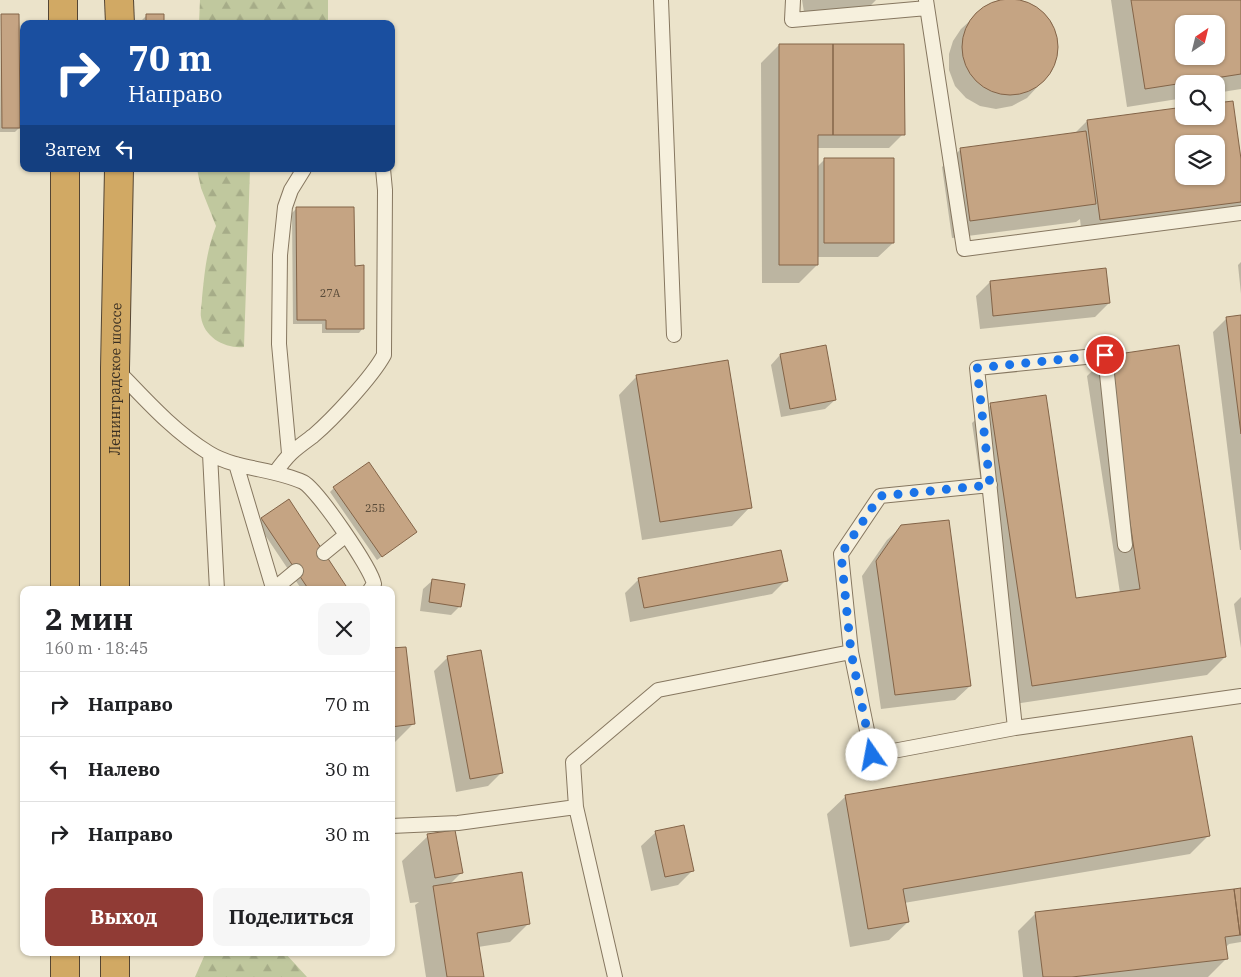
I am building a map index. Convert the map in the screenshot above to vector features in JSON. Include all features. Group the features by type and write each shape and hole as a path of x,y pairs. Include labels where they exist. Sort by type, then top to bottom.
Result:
{"highway":[{"path":"63,0 63,20"},
{"path":"119,0 120,20"},
{"path":"65,172 65,586"},
{"name":"Ленинградское шоссе","path":"115,586 115,368 119,172"},
{"path":"65,956 65,977"},
{"path":"115,956 115,977"}],"lane":[{"path":"661,0 674,335"},
{"path":"793,0 792,20 926,4 964,249 1241,213"},
{"path":"289,452 279,344 280,255 285,207 290,190 302,172"},
{"path":"275,473 289,452 314,435 376,369 384,355 385,200 383,172"},
{"path":"1016,728 977,368 1105,355 1125,545"},
{"path":"115,368 178,431 210,454 236,464 275,473 305,483 346,535 372,576 373,586"},
{"path":"210,454 217,586"},
{"path":"236,464 272,586"},
{"path":"990,485 880,496 841,554 851,652 872,755 1016,728 1241,696"},
{"path":"324,553 346,535"},
{"path":"277,586 296,571"},
{"path":"615,977 576,807 573,762 658,690 851,652"},
{"path":"395,826 458,823 576,807"}],"green space":[{"path":"200,0 328,0 328,20 199,20"},
{"path":"198,172 250,172 244,347 230,346 217,341 206,331 201,317 206,262 216,226 201,188"},
{"path":"204,956 288,956 307,977 195,977"}],"building":[{"path":"1010,-1 1028,2 1044,13 1055,29 1058,47 1055,65 1044,81 1028,92 1010,95 992,92 976,81 965,65 962,47 965,29 976,13 992,2"},
{"path":"1131,0 1241,0 1241,74 1225,76 1175,75 1175,84 1145,89"},
{"path":"1,14 19,14 20,128 2,128"},
{"path":"146,14 164,14 164,20 146,20"},
{"path":"779,44 833,44 833,135 818,135 818,265 779,265"},
{"path":"833,44 904,44 905,135 833,135"},
{"path":"1233,101 1241,159 1241,202 1100,220 1087,120 1175,108 1175,125 1225,125 1225,102"},
{"path":"1086,131 1096,204 970,221 960,148"},
{"path":"824,158 894,158 894,243 824,243"},
{"path":"296,207 354,207 355,266 364,265 364,329 326,329 326,320 297,320"},
{"path":"1106,268 1110,303 993,316 990,281"},
{"path":"1241,315 1241,434 1226,317"},
{"path":"826,345 836,400 790,409 780,354"},
{"path":"1179,345 1226,657 1032,686 990,403 1046,395 1076,598 1140,589 1105,356"},
{"path":"728,360 752,508 660,522 636,375"},
{"path":"369,462 417,532 382,557 333,487"},
{"path":"289,499 346,586 306,586 261,518"},
{"path":"949,520 971,686 895,695 876,561 901,525"},
{"path":"781,550 788,581 644,608 638,578"},
{"path":"432,579 465,584 461,607 429,602"},
{"path":"406,647 415,724 395,726 395,648"},
{"path":"481,650 503,773 470,779 447,656"},
{"path":"1192,736 1210,836 903,889 909,922 868,929 845,795"},
{"path":"684,825 694,871 665,877 655,831"},
{"path":"455,830 463,873 435,878 427,834"},
{"path":"522,872 530,924 477,933 484,977 447,977 433,886"},
{"path":"1241,888 1241,935 1240,935 1234,889"},
{"path":"1234,889 1240,935 1225,937 1228,959 1072,977 1043,977 1035,912"}],"route":[{"path":"872,755 851,652 841,554 880,496 990,485 977,368 1105,355"}]}
